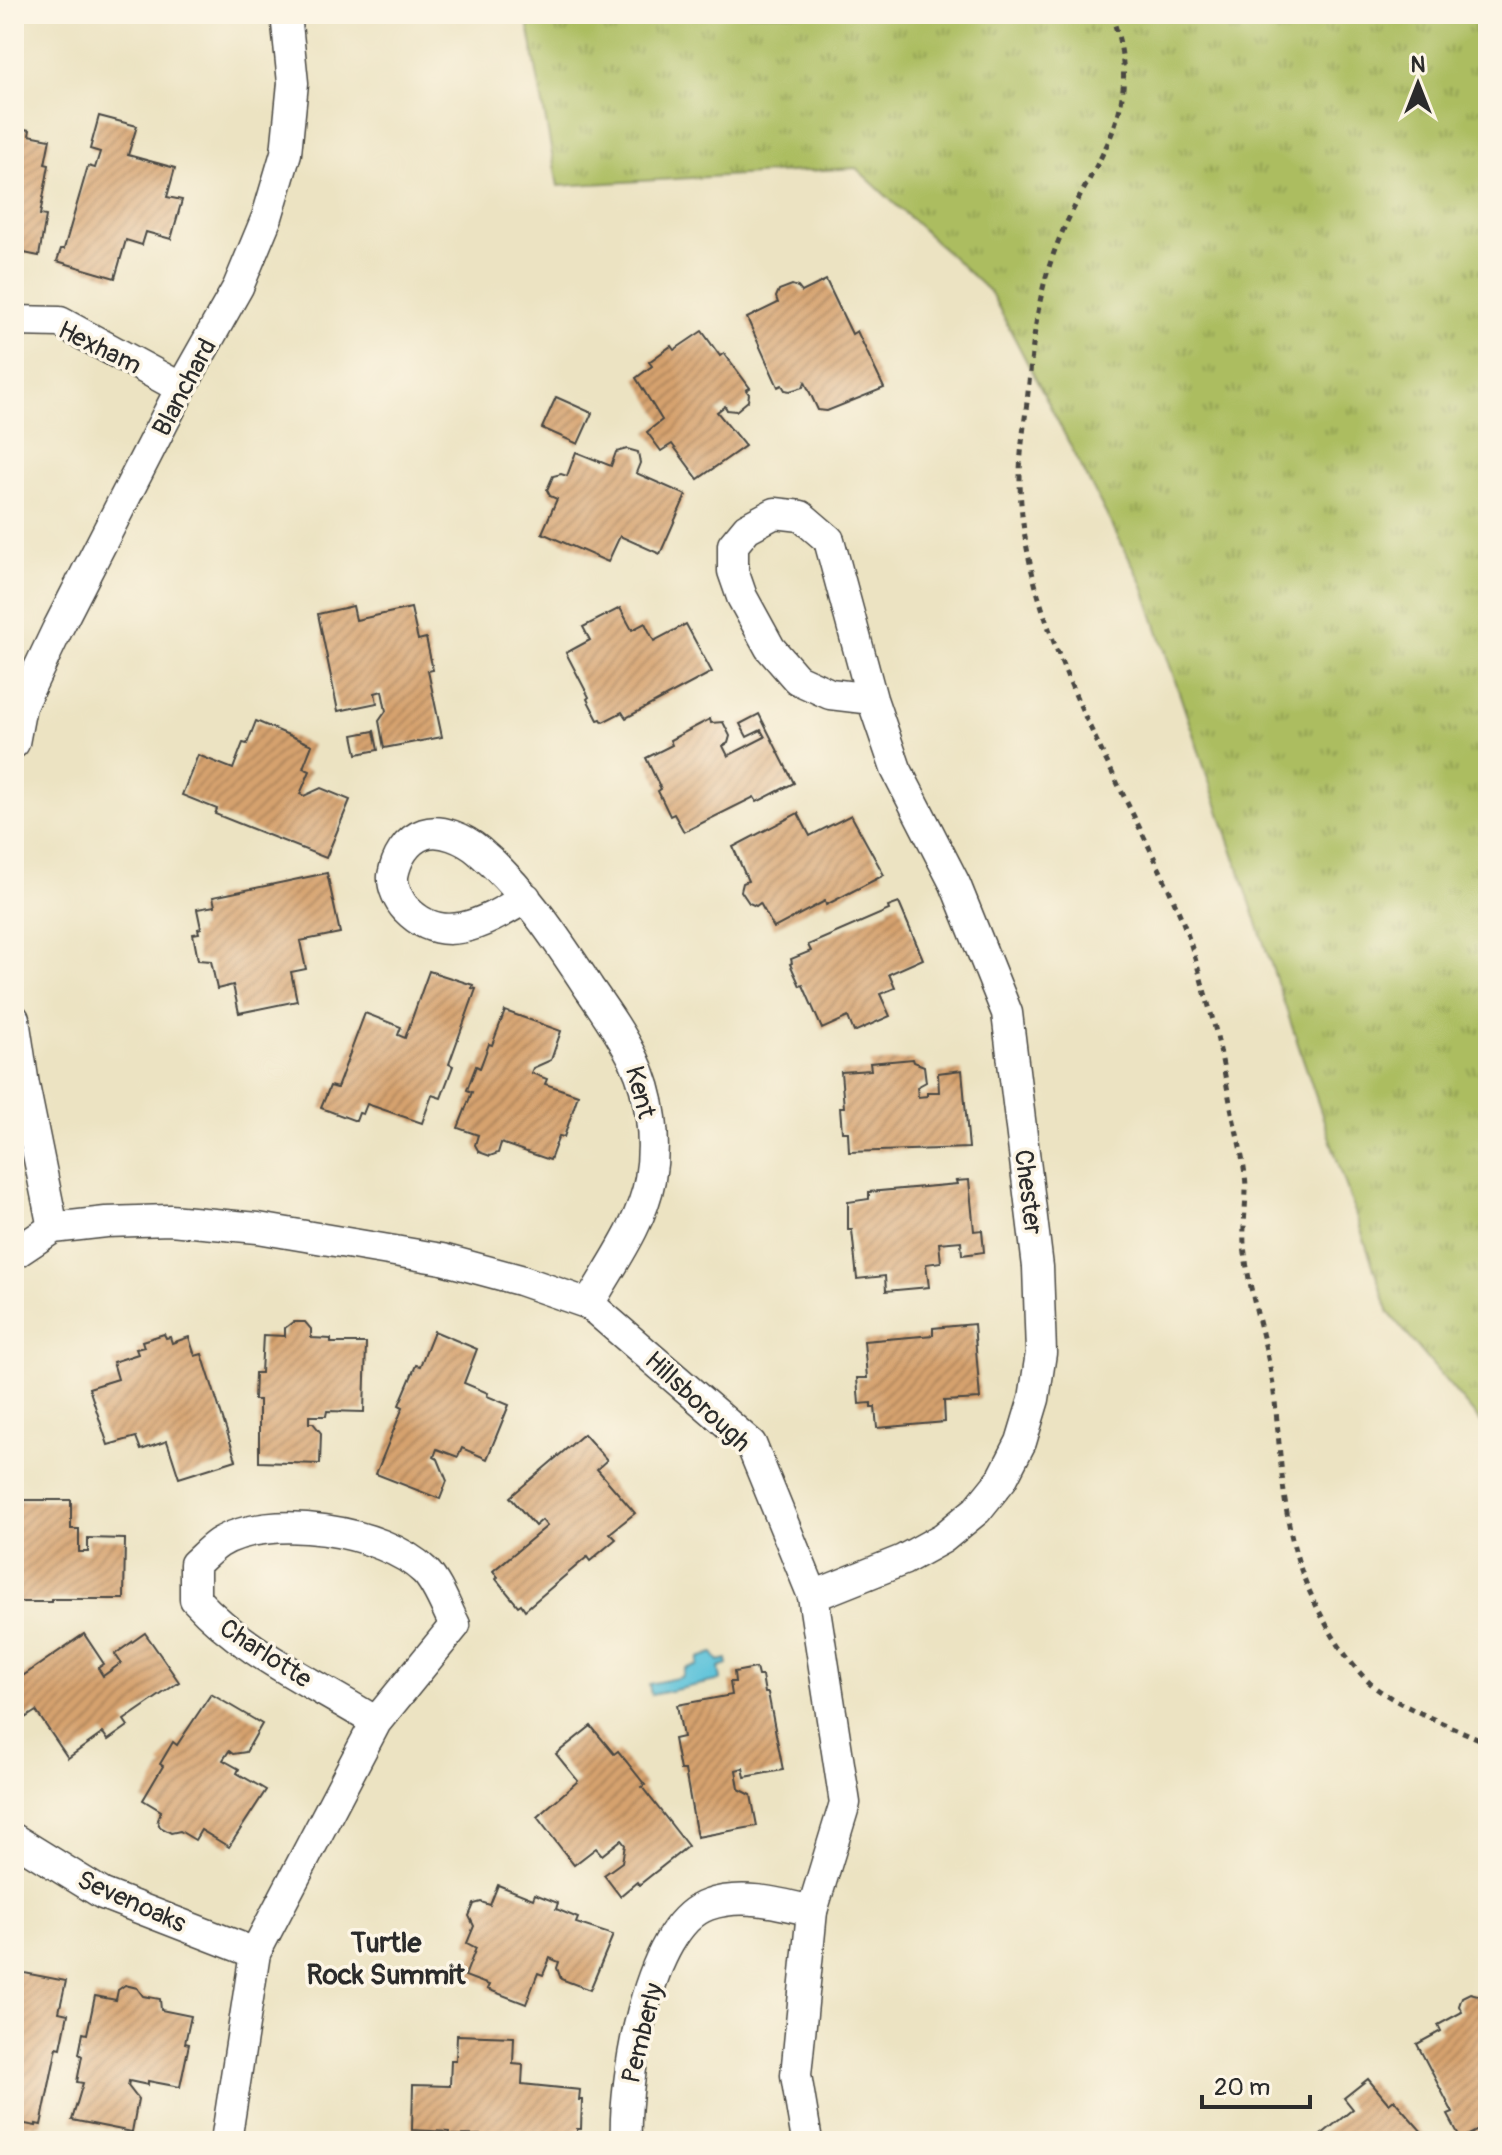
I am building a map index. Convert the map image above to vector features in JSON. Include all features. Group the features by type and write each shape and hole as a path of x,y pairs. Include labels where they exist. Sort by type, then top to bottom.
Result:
{"street":[{"name":"Blanchard","path":"14,743 18,706 181,388 238,287 267,217 286,153 293,83 286,14"},
{"name":"Hexham","path":"14,321 60,322 181,388"},
{"name":"Chester","path":"813,1596 869,1574 943,1538 977,1510 1002,1479 1021,1442 1034,1399 1041,1353 1038,1267 1007,1013 955,884 896,769 872,699 829,540 801,516 775,513 747,528 733,545 733,571 742,597 770,648 797,679 830,694 872,699"},
{"name":"Kent","path":"526,898 635,1060 650,1103 650,1178 639,1215 589,1304"},
{"path":"14,1019 53,1228"},
{"name":"Hillsborough","path":"14,1254 53,1228 170,1220 258,1228 442,1259 520,1280 589,1304 751,1444 813,1596 845,1803 812,1911 796,2075 807,2141"},
{"name":"Charlotte","path":"226,2141 255,1953 376,1722 455,1625 427,1573 409,1558 338,1531 276,1529 245,1533 219,1543 195,1564 195,1599 218,1625 271,1661 376,1722"},
{"name":"Sevenoaks","path":"14,1839 103,1894 255,1953"},
{"name":"Pemberly","path":"626,2141 628,2085 644,2005 671,1942 688,1918 706,1906 741,1900 812,1911"}],"path":[{"path":"1111,14 1119,36 1125,70 1123,102 1115,131 1065,224 1041,294 1030,364 1020,472 1027,549 1052,638 1088,724 1181,916 1212,1016 1244,1170 1244,1243 1272,1374 1283,1495 1306,1585 1346,1656 1372,1686 1488,1743"}],"green space":[{"path":"526,14 1488,14 1488,1431 1389,1313 1142,583 991,293 856,168 558,186"}],"water":[{"path":"713,1653 719,1661 727,1659 728,1665 719,1668 721,1680 651,1695 649,1684 682,1677 686,1668 697,1666 699,1658"}],"building":[{"path":"99,116 137,126 128,155 175,168 167,197 182,200 171,239 146,232 142,245 126,240 115,278 57,261 61,249 64,249 88,166 95,168 100,152 90,149"},
{"path":"14,127 30,130 29,135 50,139 45,164 49,165 40,215 46,216 39,256 14,251"},
{"path":"826,280 852,334 857,331 884,388 827,411 818,410 805,382 803,387 790,391 782,385 778,387 747,318 778,303 776,297 779,290 792,285 802,292"},
{"path":"702,331 720,356 724,353 750,388 746,390 748,401 736,411 727,410 725,406 717,412 745,446 698,479 672,444 661,451 647,432 662,420 636,378 652,366 649,362 671,346 674,350"},
{"path":"556,397 592,413 578,444 542,428"},
{"path":"627,449 638,452 640,463 636,473 686,495 660,554 620,536 608,562 542,533 557,499 550,496 547,490 553,476 567,476 576,452 611,466 616,452"},
{"path":"353,606 356,620 411,608 418,640 426,638 433,670 428,671 442,737 384,748 379,721 386,711 382,691 375,693 377,703 338,711 318,614"},
{"path":"620,608 632,630 645,623 654,641 686,624 712,672 626,718 622,712 603,722 598,720 566,653 590,640 583,627"},
{"path":"759,714 794,783 757,802 754,797 684,832 674,814 670,816 646,758 672,745 670,740 710,719 711,723 723,722 730,736 723,746 728,756 765,737 761,730 747,737 740,724"},
{"path":"256,721 312,745 303,768 310,771 300,794 304,796 321,788 350,800 326,858 215,814 217,809 182,795 198,755 233,769"},
{"path":"374,731 378,750 357,754 353,735"},
{"path":"798,813 810,836 851,815 884,875 774,928 760,903 756,906 749,903 741,891 743,883 748,881 733,847"},
{"path":"327,873 340,933 300,941 306,969 291,972 297,1001 239,1013 233,985 217,989 211,961 198,960 193,934 199,933 198,929 201,928 197,909 215,906 213,897"},
{"path":"899,903 923,959 889,974 895,988 880,994 890,1016 854,1032 848,1017 822,1029 790,964 791,959 811,951 808,945"},
{"path":"429,971 473,985 472,988 476,989 449,1064 453,1066 441,1098 432,1095 422,1123 367,1104 356,1121 321,1108 330,1086 337,1088 365,1013 401,1027 398,1035 405,1038"},
{"path":"505,1011 561,1031 551,1060 533,1068 531,1073 547,1079 545,1084 578,1095 564,1137 559,1136 550,1160 501,1143 498,1153 490,1156 479,1152 475,1145 478,1135 458,1128 472,1092 467,1090 476,1066 480,1068"},
{"path":"913,1059 924,1066 926,1082 917,1087 918,1097 927,1096 927,1092 939,1092 938,1073 962,1070 969,1148 849,1152 848,1132 842,1132 840,1107 844,1107 841,1072 871,1070 870,1063"},
{"path":"969,1180 974,1231 982,1230 984,1252 962,1255 961,1241 939,1243 941,1262 926,1264 929,1287 886,1291 885,1276 857,1279 852,1230 848,1230 848,1202 869,1199 869,1192 957,1184 956,1181"},
{"path":"293,1322 305,1322 311,1329 311,1338 331,1339 331,1343 366,1343 364,1412 327,1411 326,1416 309,1416 309,1423 313,1423 321,1433 320,1464 259,1462 259,1400 254,1400 255,1373 261,1373 263,1335 285,1336 285,1328"},
{"path":"974,1324 980,1399 944,1401 945,1422 877,1428 875,1407 871,1407 871,1403 859,1404 857,1378 867,1378 864,1341 933,1335 933,1328"},
{"path":"434,1331 477,1349 464,1383 509,1405 487,1459 462,1448 458,1457 437,1449 434,1457 438,1459 447,1481 440,1499 376,1474 403,1407 399,1405"},
{"path":"164,1334 166,1338 170,1337 172,1343 189,1337 195,1356 202,1354 236,1460 179,1478 167,1441 141,1450 136,1437 108,1445 89,1388 118,1379 113,1362 138,1354 136,1349 144,1347 142,1341"},
{"path":"584,1434 607,1460 597,1469 635,1513 610,1533 616,1539 590,1561 587,1557 525,1610 521,1604 518,1606 493,1571 547,1526 542,1520 535,1526 510,1497"},
{"path":"14,1500 71,1500 71,1529 79,1529 79,1552 88,1552 88,1538 125,1539 124,1599 14,1602"},
{"path":"145,1633 179,1682 124,1720 128,1726 108,1740 103,1733 68,1758 36,1711 25,1718 20,1711 14,1716 14,1682 84,1634 104,1664 98,1668 103,1676 121,1663 115,1654"},
{"path":"756,1668 758,1676 762,1676 765,1693 768,1693 783,1770 745,1777 743,1768 736,1770 739,1789 751,1795 757,1826 697,1837 685,1770 680,1770 674,1739 683,1737 677,1705 732,1695 730,1682 735,1682 734,1672"},
{"path":"211,1694 262,1724 246,1752 233,1754 229,1751 223,1760 239,1769 237,1773 266,1790 229,1847 201,1830 195,1840 180,1831 171,1833 160,1827 157,1820 161,1811 143,1800 173,1742 177,1745"},
{"path":"591,1726 614,1754 618,1751 688,1846 620,1896 604,1875 622,1862 625,1845 621,1840 602,1855 596,1848 574,1865 537,1817 578,1781 556,1754"},
{"path":"498,1885 533,1899 535,1894 558,1903 556,1909 578,1918 576,1923 613,1935 590,1990 561,1979 557,1968 559,1962 550,1958 543,1975 538,1973 526,2004 487,1989 489,1985 465,1976 476,1948 467,1943 474,1926 469,1916 474,1904 481,1902 490,1905"},
{"path":"14,1971 66,1981 59,2012 68,2014 61,2048 57,2047 41,2125 36,2126 14,2122"},
{"path":"125,1985 137,1988 143,1996 160,1999 161,2010 191,2016 180,2087 129,2081 128,2086 138,2099 132,2132 72,2120 83,2083 77,2082 82,2056 79,2054 95,1996 116,2000 118,1990"},
{"path":"1470,1993 1478,1995 1488,2008 1488,2074 1480,2079 1484,2088 1488,2086 1488,2125 1461,2139 1448,2115 1453,2113 1417,2044 1441,2031 1438,2025 1462,2012 1459,2006 1462,1997"},
{"path":"457,2035 514,2037 513,2064 523,2065 522,2084 580,2090 581,2129 577,2129 577,2136 449,2135 449,2132 412,2130 413,2085 450,2086 451,2060 456,2060"},
{"path":"1368,2079 1389,2104 1394,2100 1430,2141 1317,2141 1353,2109 1344,2098"}],"district":[{"name":"Turtle Rock Summit","path":"386,1958"}]}
